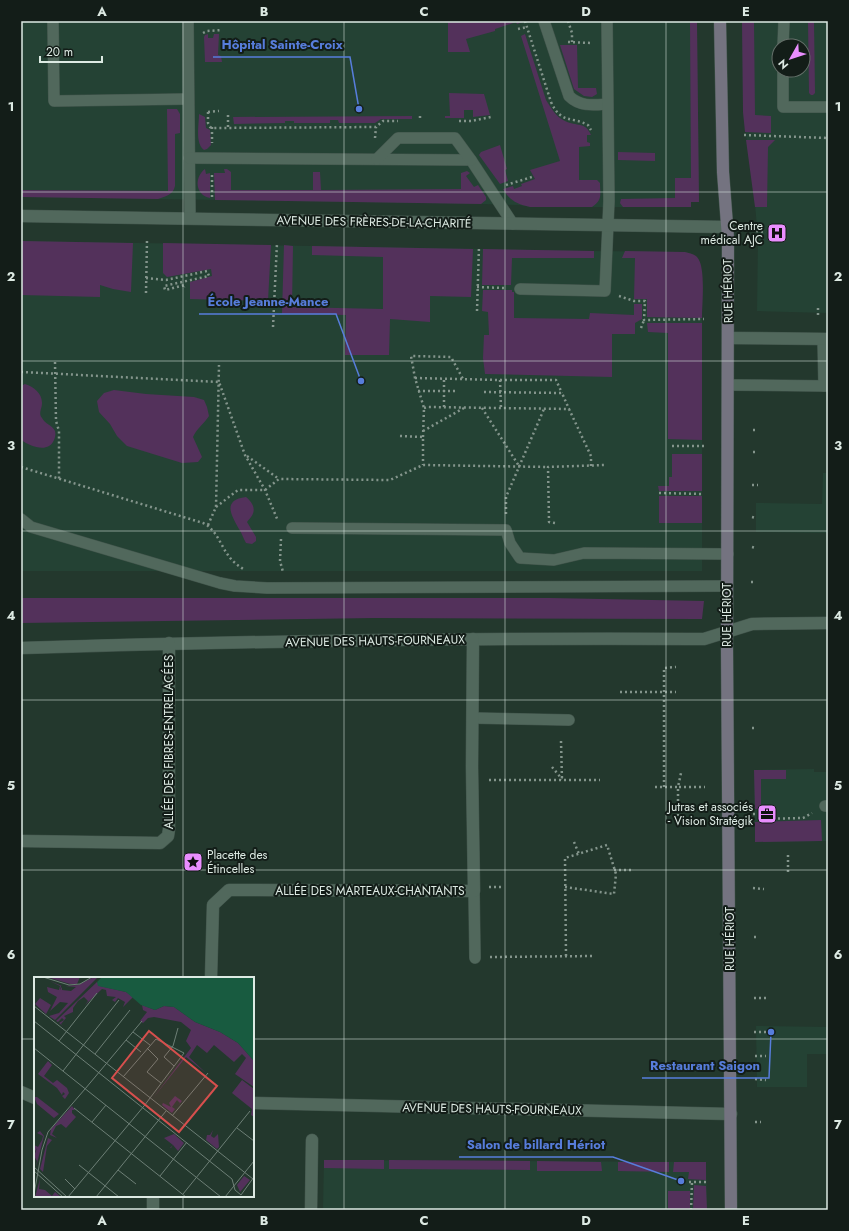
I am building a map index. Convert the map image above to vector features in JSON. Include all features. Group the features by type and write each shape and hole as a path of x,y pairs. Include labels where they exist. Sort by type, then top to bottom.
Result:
{"street":[{"name":"RUE HÉRIOT","path":"720,21 723,172 727,227 729,338 727,631 731,1210"},
{"name":"AVENUE DES FRÈRES-DE-LA-CHARITÉ","path":"21,216 727,227"},
{"path":"729,338 825,339"},
{"name":"AVENUE DES HAUTS-FOURNEAUX","path":"21,648 169,643 704,639 752,624 828,623"},
{"name":"ALLÉE DES MARTEAUX-CHANTANTS","path":"211,977 213,905 229,890 474,891 473,640"},
{"name":"ALLÉE DES FIBRES-ENTRELACÉES","path":"21,841 160,843 168,836 170,829 169,643"},
{"path":"21,1092 34,1098"},
{"name":"AVENUE DES HAUTS-FOURNEAUX","path":"254,1103 731,1114"},
{"path":"311,1210 312,1140"},
{"path":"153,1197 153,1210"}],"lane":[{"path":"53,21 54,101 188,99"},
{"path":"188,21 190,218"},
{"path":"544,21 569,96 573,100 582,104 608,104"},
{"path":"520,289 605,291 608,225 607,21"},
{"path":"784,21 784,38"},
{"path":"783,78 783,107 828,107"},
{"path":"377,159 398,138 456,138 513,224"},
{"path":"189,158 471,160"},
{"path":"728,385 826,386 825,339"},
{"path":"21,519 31,527 212,581 234,586 268,588 727,586"},
{"path":"286,528 506,530 510,543 520,558 554,560 584,553 728,554"},
{"path":"473,718 569,720"},
{"path":"474,891 475,958"}],"path":[{"path":"568,21 572,33 572,42"},
{"path":"518,29 527,27"},
{"path":"208,112 208,124 210,127 376,127 382,121 405,121"},
{"path":"228,114 228,127"},
{"path":"413,121 422,121 420,116"},
{"path":"455,121 491,117"},
{"path":"744,135 822,140 828,138"},
{"path":"212,171 212,197"},
{"path":"501,187 532,177"},
{"path":"756,231 766,232"},
{"path":"146,293 147,240"},
{"path":"273,326 277,242"},
{"path":"477,311 479,246"},
{"path":"146,278 166,280 207,271 209,276 164,286 164,290 184,285 184,287"},
{"path":"477,287 502,288"},
{"path":"634,301 645,301 644,320 641,328"},
{"path":"818,308 818,315"},
{"path":"644,320 704,319"},
{"path":"423,465 424,408 418,391 411,356 451,357 463,379"},
{"path":"55,362 56,421 59,431 59,479"},
{"path":"208,525 216,507 220,365"},
{"path":"21,372 55,375 219,382"},
{"path":"415,378 556,380 591,456 591,466"},
{"path":"444,379 444,407"},
{"path":"500,380 501,408"},
{"path":"219,382 245,455 286,528 280,560 283,567"},
{"path":"418,391 457,391"},
{"path":"484,392 562,394"},
{"path":"424,408 569,409"},
{"path":"423,432 465,408"},
{"path":"482,408 519,466"},
{"path":"506,497 544,409"},
{"path":"400,436 423,437"},
{"path":"672,446 704,446"},
{"path":"245,455 279,479 390,480 423,465 548,467 605,465"},
{"path":"21,467 208,525 229,556 236,564 249,572"},
{"path":"548,467 550,522 555,522"},
{"path":"216,507 238,490 265,490 279,479"},
{"path":"752,485 758,485"},
{"path":"659,493 704,494"},
{"path":"752,517 756,518"},
{"path":"751,582 756,582"},
{"path":"664,787 664,668 676,667"},
{"path":"620,692 676,692"},
{"path":"562,741 562,780"},
{"path":"552,767 562,780"},
{"path":"678,821 678,787 681,773"},
{"path":"488,780 600,780"},
{"path":"655,787 705,787"},
{"path":"752,814 761,814 761,819 803,818"},
{"path":"574,842 579,854"},
{"path":"565,887 614,894 616,874 607,845 565,858 565,887 566,956"},
{"path":"788,852 788,872"},
{"path":"614,870 632,870"},
{"path":"488,887 503,887"},
{"path":"753,888 764,889"},
{"path":"490,957 594,956"},
{"path":"754,998 767,998"},
{"path":"754,1032 766,1032"},
{"path":"755,1056 766,1056"},
{"path":"755,1080 766,1080"},
{"path":"755,1122 761,1122"},
{"path":"691,1210 690,1182 709,1182"}],"shaded area":[{"path":"21,21 697,21 699,202 691,202 691,207 530,207 520,205 481,204 21,197"},
{"path":"448,21 523,22 517,24 516,22 495,29 495,31 466,39 470,52 448,52"},
{"path":"690,21 697,21 699,202 691,202 691,207 623,207 620,203 621,199 675,198 675,178 691,178"},
{"path":"742,21 828,21 828,313 757,311 758,239 743,112"},
{"path":"742,21 770,21 754,22 755,115 771,116 771,133 745,132 743,112"},
{"path":"808,21 814,21 815,93 813,95 809,93 809,78 811,78 811,38 808,38"},
{"path":"208,34 208,38 213,38 214,34 219,34 218,55 221,56 222,62 205,62 204,37"},
{"path":"525,34 546,100 556,115 569,123 583,126 591,135 587,135 587,142 590,143 590,146 579,147 579,180 597,180 600,183 598,202 592,207 530,207 521,205 514,201 503,189 513,186 514,189 522,186 521,184 535,179 530,170 560,161 521,36"},
{"path":"560,45 577,45 578,88 596,88 597,94 592,97 584,96 574,89"},
{"path":"449,93 484,94 490,115 473,117 473,110 464,110 464,118 445,118 445,116 450,116"},
{"path":"167,109 177,109 180,114 180,133 175,134 175,186 169,195 158,199 21,197 21,190 168,191"},
{"path":"199,114 205,117 206,128 210,130 211,145 204,150 199,143 198,138"},
{"path":"412,116 412,119 381,119 375,123 339,123 338,120 330,120 330,123 294,123 294,121 285,121 285,123 234,124 233,117"},
{"path":"746,140 775,140 768,147 767,207 755,207"},
{"path":"500,145 507,169 505,170 508,181 500,184 479,155 481,152"},
{"path":"618,152 655,153 655,161 618,160"},
{"path":"205,169 206,174 210,173 210,198 201,193 198,185 199,176"},
{"path":"224,169 231,172 231,190 313,190 313,172 320,172 321,190 461,189 461,173 467,171 470,173 466,176 474,187 478,185 486,197 486,200 481,204 215,200 214,173 225,173"},
{"path":"21,241 685,252 692,254 699,261 702,273 702,571 21,571"},
{"path":"21,241 133,243 131,292 100,285 100,297 21,295"},
{"path":"163,243 271,245 268,301 190,299 190,282 212,276 211,269 167,277 163,273"},
{"path":"284,245 293,246 292,307 383,309 383,257 312,255 312,246 473,249 471,297 430,296 430,322 390,319 389,355 345,355 346,315 282,314"},
{"path":"483,249 594,251 594,258 512,258 511,285 482,285"},
{"path":"625,251 685,252 693,254 697,257 702,268 703,277 702,318 647,317 647,299 634,299 635,258 622,258"},
{"path":"483,290 512,290 512,292 514,292 514,318 589,319 590,313 634,315 634,304 642,304 642,319 635,323 635,334 612,334 612,377 485,374 483,358 484,335 489,335 488,312 482,311"},
{"path":"647,323 702,323 702,440 668,439 668,333 648,332"},
{"path":"25,384 34,389 41,396 41,416 55,431 54,440 48,447 39,448 21,440 21,386"},
{"path":"114,390 194,397 204,400 209,416 196,431 193,437 202,457 198,462 182,463 127,446 117,436 110,424 99,412 97,401 104,393"},
{"path":"672,454 702,454 702,491 659,491 658,486 669,486 669,477 672,477"},
{"path":"823,473 828,473 828,533 756,532 756,503 822,504"},
{"path":"659,496 702,496 702,523 659,523"},
{"path":"246,497 252,503 254,508 251,518 247,522 256,537 256,541 252,544 246,543 233,519 230,509 234,501"},
{"path":"21,598 550,598 704,601 702,619 374,618 21,623"},
{"path":"814,769 814,772 828,772 828,841 755,842 754,770"},
{"path":"754,770 786,770 786,779 761,779 761,809 755,809"},
{"path":"821,820 822,841 755,842 755,822"},
{"path":"756,1026 828,1027 828,1054 807,1054 807,1087 757,1087"},
{"path":"324,1160 706,1162 707,1210 323,1210"},
{"path":"324,1160 384,1160 384,1169 324,1168"},
{"path":"389,1160 530,1161 530,1170 389,1169"},
{"path":"537,1161 601,1162 602,1171 537,1171"},
{"path":"618,1162 669,1162 669,1172 618,1171"},
{"path":"674,1162 706,1162 706,1180 688,1179 689,1172 673,1172"},
{"path":"694,1185 706,1186 707,1210 693,1210"},
{"path":"668,1191 690,1191 690,1210 668,1210"}],"place":[{"name":"Hôpital Sainte-Croix","path":"359,109"},
{"name":"Centre médical AJC","path":"777,233"},
{"name":"École Jeanne-Mance","path":"361,381"},
{"name":"Jutras et associés - Vision Stratégik","path":"767,814"},
{"name":"Placette des Étincelles","path":"193,862"},
{"name":"Restaurant Saigon","path":"771,1032"},
{"name":"Salon de billard Hériot","path":"681,1181"}]}
